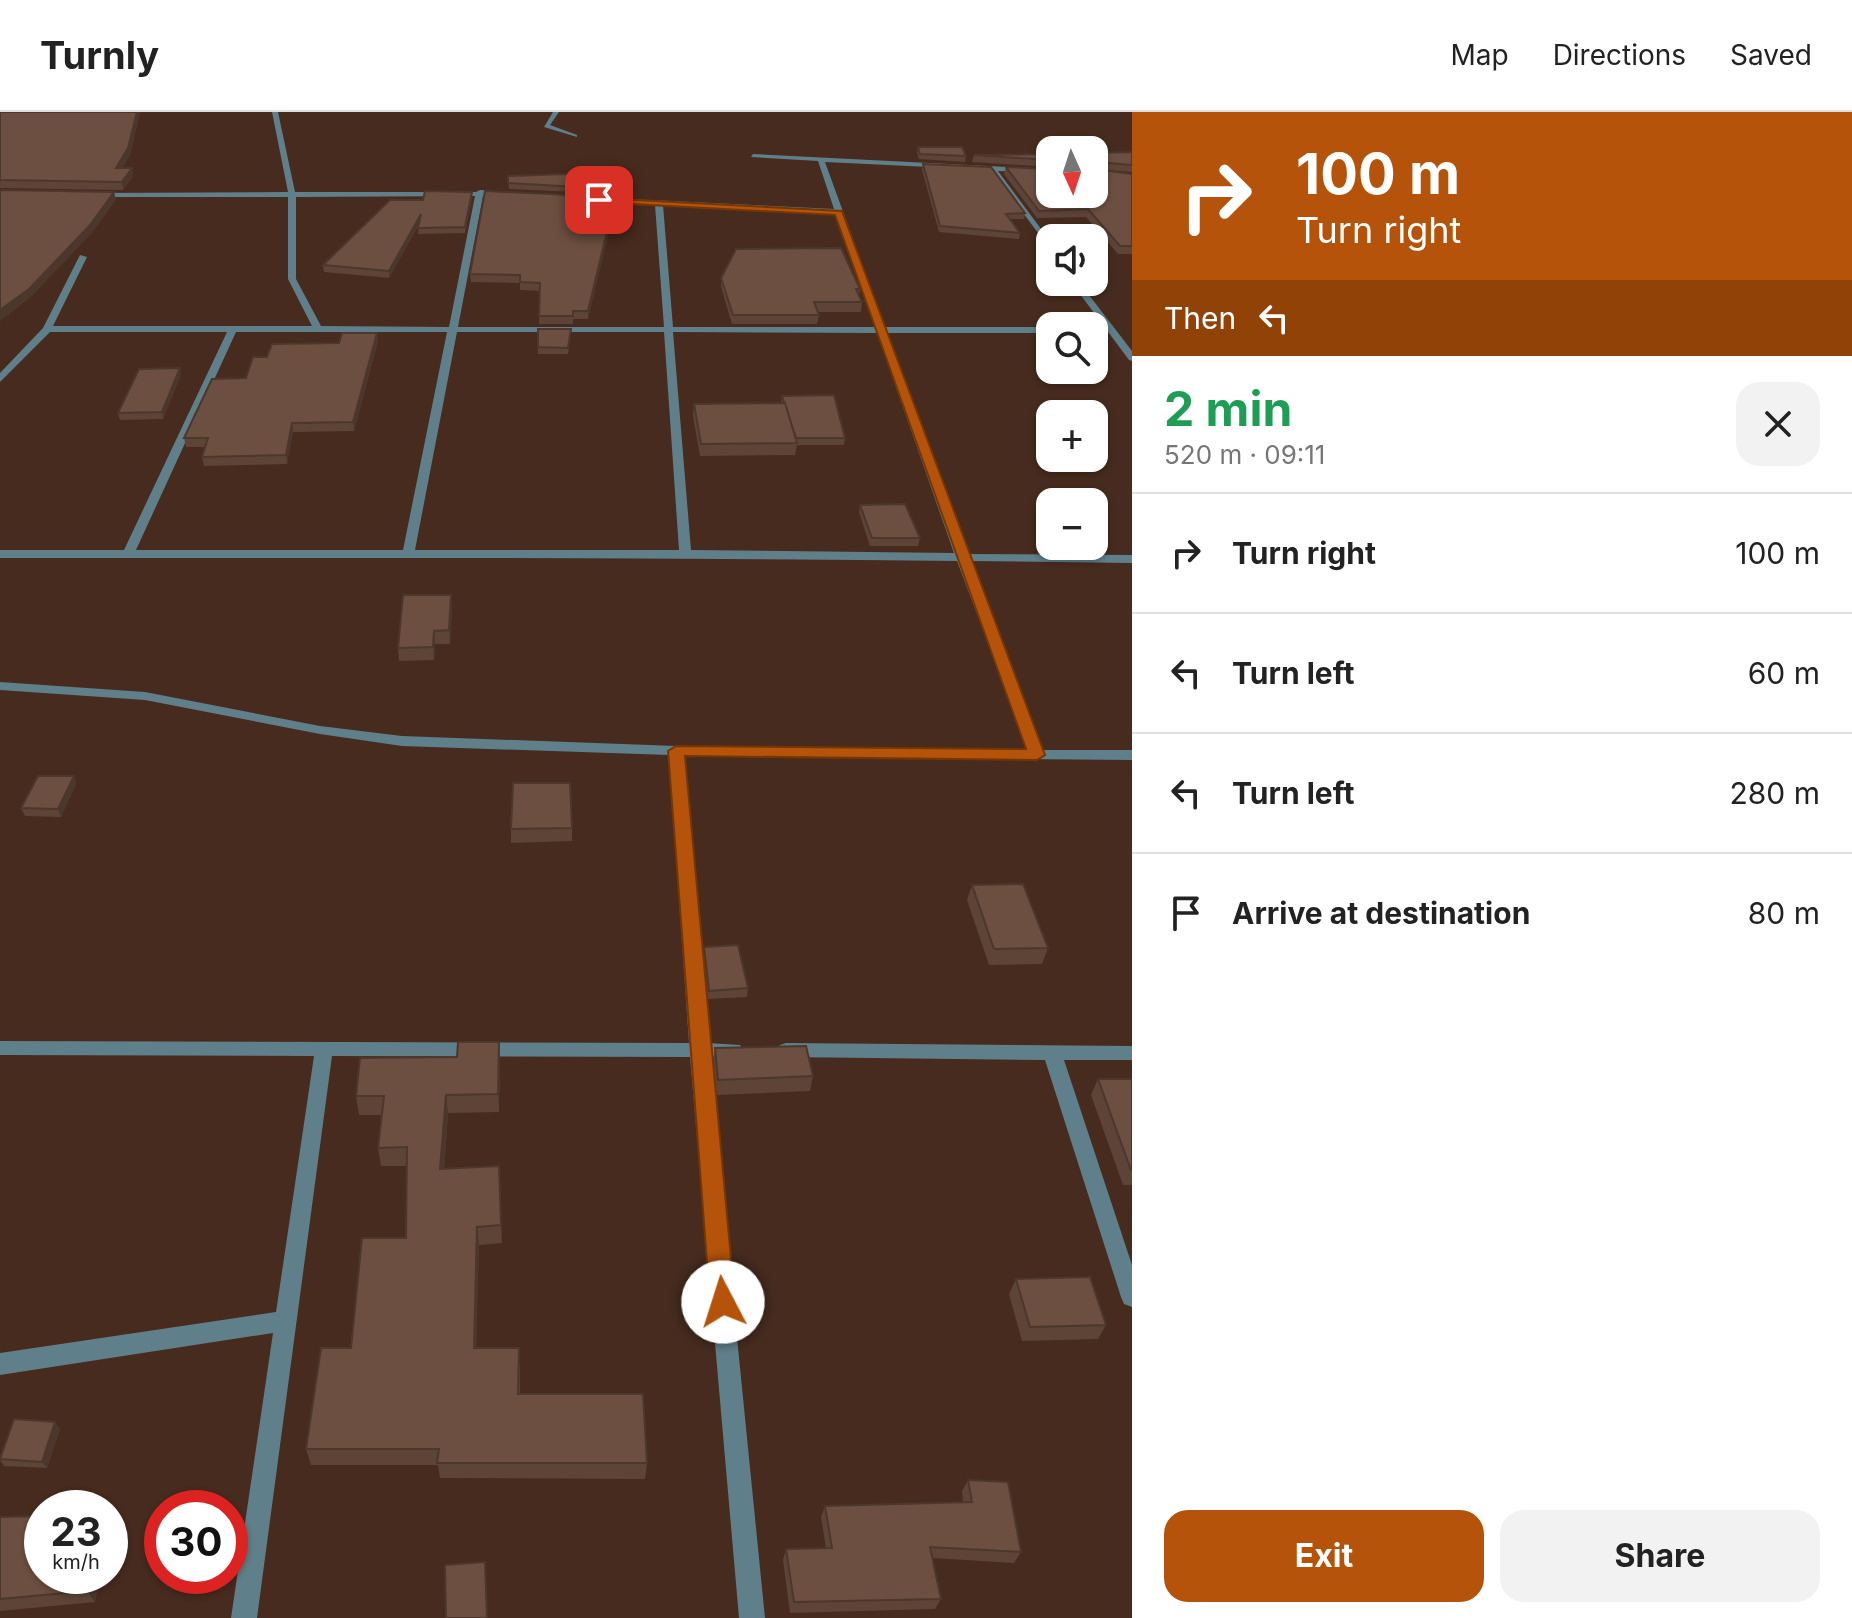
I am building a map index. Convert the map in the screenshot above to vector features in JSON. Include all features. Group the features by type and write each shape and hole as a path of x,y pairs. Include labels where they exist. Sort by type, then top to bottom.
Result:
{"street":[{"path":"275,112 292,194 292,279 317,328"},
{"path":"556,112 546,126 575,136"},
{"path":"753,156 1036,170"},
{"path":"820,158 962,558 1037,755"},
{"path":"992,167 1036,228"},
{"path":"408,554 451,328 458,315 480,192"},
{"path":"88,195 510,194"},
{"path":"554,197 839,212"},
{"path":"659,204 685,554"},
{"path":"2,376 47,329 83,257"},
{"path":"1085,296 1132,358"},
{"path":"47,329 1036,330"},
{"path":"127,556 233,329"},
{"path":"0,554 685,554 1132,559"},
{"path":"0,686 145,696 320,730 402,741 676,751 1132,755"},
{"path":"676,751 699,1050 752,1618"},
{"path":"244,1618 324,1047"},
{"path":"0,1048 324,1047 1132,1053"},
{"path":"1052,1052 1132,1297"},
{"path":"0,1364 285,1321"}],"building":[{"path":"0,112 137,112 128,148 116,168 132,168 122,182 0,180"},
{"path":"918,147 962,147 966,156 920,154"},
{"path":"1132,152 1132,165 1108,163 1108,153"},
{"path":"1036,154 1036,159 974,155"},
{"path":"923,164 991,167 1025,213 1006,214 1020,233 940,226"},
{"path":"1006,167 1036,168 1036,207"},
{"path":"1108,171 1132,174 1132,246 1120,246 1108,232 1108,224 1101,224 1088,209 1039,211 1037,208 1108,208"},
{"path":"569,174 571,181 599,183 596,188 508,183 508,176"},
{"path":"0,190 114,192 90,225 29,289 0,310"},
{"path":"425,191 472,192 465,227 418,228 421,214 389,271 323,265 390,200 423,200"},
{"path":"485,191 590,196 577,218 610,219 588,311 573,311 573,316 539,316 540,283 520,282 520,275 470,274"},
{"path":"841,248 860,289 856,289 862,302 814,302 819,315 733,315 721,278 736,249"},
{"path":"538,329 571,329 568,348 538,347"},
{"path":"342,333 377,333 353,422 292,423 286,455 202,457 208,438 184,438 212,379 246,378 253,357 267,357 272,344 339,343"},
{"path":"180,368 162,412 118,413 139,369"},
{"path":"834,395 845,438 796,438 782,396"},
{"path":"785,403 797,443 701,444 694,404"},
{"path":"905,504 920,538 872,538 860,505"},
{"path":"403,595 451,595 449,630 434,631 433,647 398,648"},
{"path":"38,776 74,776 58,809 21,808"},
{"path":"513,783 570,783 572,828 511,829"},
{"path":"1023,884 1048,948 994,949 972,885"},
{"path":"738,945 748,988 709,991 704,947"},
{"path":"458,1042 499,1042 498,1094 446,1095 440,1169 499,1166 501,1225 477,1227 474,1348 519,1348 518,1394 643,1394 647,1463 437,1463 439,1449 306,1449 321,1348 351,1348 362,1238 406,1238 407,1147 378,1148 384,1096 356,1096 360,1058 457,1057"},
{"path":"806,1046 813,1076 718,1080 715,1048"},
{"path":"1098,1079 1132,1079 1132,1170 1131,1170"},
{"path":"1090,1277 1106,1325 1030,1327 1016,1279"},
{"path":"14,1419 55,1422 42,1462 0,1459"},
{"path":"968,1480 1008,1482 1021,1552 930,1547 941,1599 794,1602 786,1549 832,1548 825,1506 972,1502"},
{"path":"24,1516 24,1594 54,1594 0,1599 0,1517"},
{"path":"485,1562 487,1618 446,1618 445,1565"}],"route":[{"path":"599,200 839,212 962,558 1037,755 676,751 699,1050 723,1302"}]}
